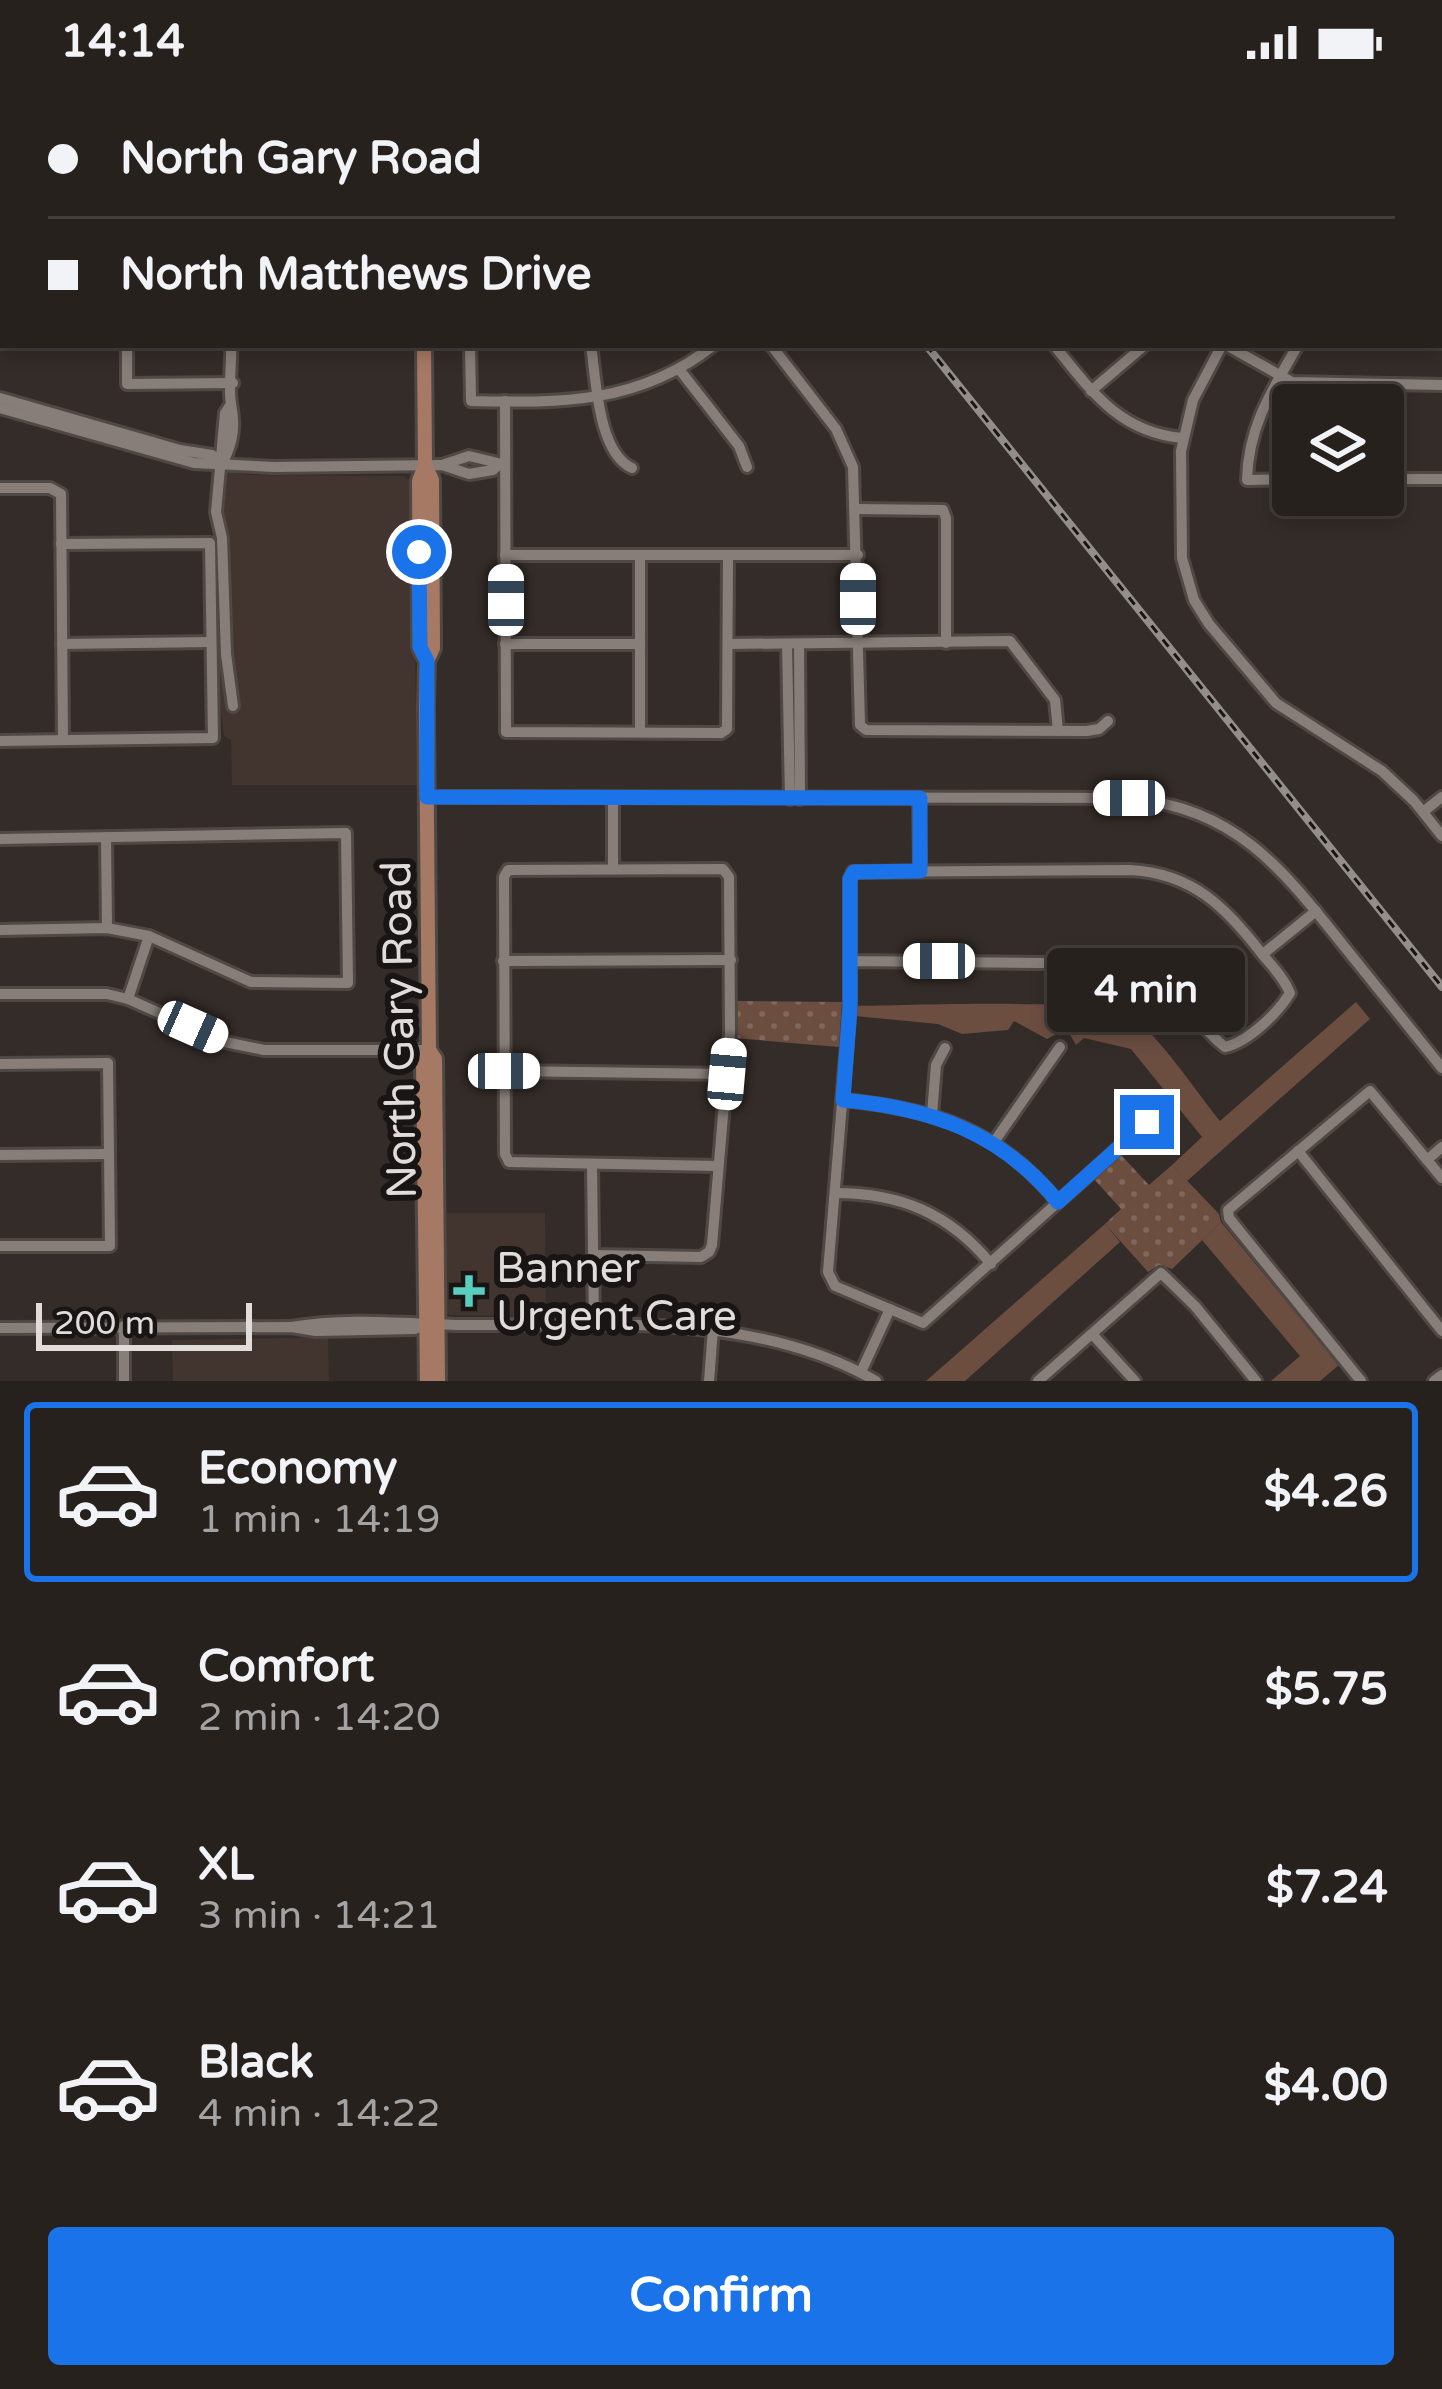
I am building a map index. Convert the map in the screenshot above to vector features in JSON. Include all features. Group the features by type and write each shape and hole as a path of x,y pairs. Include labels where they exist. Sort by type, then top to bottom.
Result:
{"main road":[{"name":"North Gary Road","path":"424,348 425,465 432,480 433,648 427,661 429,1050 423,1062 423,1258 430,1325"},
{"name":"North Gary Road","path":"427,1381 435,1059 429,1050"},
{"path":"430,1325 438,1381"}],"street":[{"path":"127,348 128,384 233,383"},
{"path":"231,348 233,383 223,428 216,512 224,562 226,655 233,706"},
{"path":"470,348 471,401 599,398 679,369 710,348"},
{"path":"591,348 608,440 617,458 632,468"},
{"path":"773,348 836,429 853,466 860,719 866,730 1099,729 1108,721"},
{"path":"1056,348 1121,420 1155,435 1183,438"},
{"path":"1091,391 1141,348"},
{"path":"1222,348 1193,400 1183,438 1182,558 1200,612 1276,703 1364,758 1424,812 1442,836"},
{"path":"1229,348 1279,377 1305,384 1442,385"},
{"path":"1276,384 1296,348"},
{"path":"679,369 740,446 747,467"},
{"path":"1272,391 1253,429 1247,480 1272,479"},
{"path":"0,398 212,455 223,463"},
{"path":"505,401 506,732 721,733 727,729 728,556"},
{"path":"0,408 176,459 274,467 442,465 469,456 475,465 502,464"},
{"path":"1404,479 1442,479"},
{"path":"0,488 61,494 63,740"},
{"path":"857,508 943,510 946,643"},
{"path":"0,741 213,738 210,543 61,544"},
{"path":"505,555 858,555"},
{"path":"640,555 640,732"},
{"path":"728,644 1010,641 1055,700 1058,730"},
{"path":"62,644 212,642"},
{"path":"506,644 640,644"},
{"path":"793,644 801,726 795,799"},
{"path":"793,644 786,728 795,799"},
{"path":"786,728 801,726"},
{"path":"427,797 1129,798 1183,807 1223,824 1256,846 1316,911 1442,1068"},
{"path":"1424,812 1442,797"},
{"path":"920,798 920,871"},
{"path":"613,799 613,869"},
{"path":"0,839 346,833 348,982 251,982 148,936 107,928 0,930"},
{"path":"106,837 107,928"},
{"path":"593,1255 701,1257 710,1252 727,1074 728,872 508,870 504,877 503,961 505,1154 509,1162 718,1166"},
{"path":"850,961 1134,964 1173,987 1225,1047 1238,1043 1290,993 1214,898 1168,874 1130,870 854,872 830,1281 923,1323 1142,1127 1150,1109"},
{"path":"1263,954 1316,911"},
{"path":"128,998 148,936"},
{"path":"503,961 731,960"},
{"path":"0,994 128,998 225,1042 264,1050 429,1050"},
{"path":"994,1142 1060,1047"},
{"path":"932,1114 936,1065 945,1048"},
{"path":"0,1064 108,1064 110,1246 0,1246"},
{"path":"504,1071 727,1074"},
{"path":"1361,1381 1227,1213 1370,1091 1442,1178"},
{"path":"843,1100 932,1114 994,1142 1058,1202"},
{"path":"1427,1160 1442,1147"},
{"path":"1298,1151 1442,1331"},
{"path":"0,1155 109,1154"},
{"path":"592,1163 594,1326"},
{"path":"835,1192 876,1194 923,1208 959,1230 991,1264"},
{"path":"1038,1381 1161,1273 1256,1381"},
{"path":"861,1372 890,1310"},
{"path":"0,1328 291,1327 316,1323 712,1329 793,1346 876,1381"},
{"path":"124,1326 124,1381"},
{"path":"709,1381 712,1329"},
{"path":"1093,1335 1135,1381"},
{"path":"1434,1381 1442,1375"}],"shaded area":[{"path":"215,470 251,475 403,476 413,482 417,785 232,785 231,740 224,736 220,705"},
{"path":"735,1001 842,1002 839,1047 734,1038"},
{"path":"1356,1002 1370,1019 1187,1181 1172,1165 1202,1137 1131,1049 1084,1038 1076,1045 1062,1031 1047,1039 1014,1021 1008,1030 962,1034 938,1024 855,1016 856,1006 1044,1004 1113,1010 1131,1016 1153,1036 1220,1121"},
{"path":"1121,1155 1149,1185 1172,1165 1219,1214 1221,1222 1172,1269 1159,1265 1148,1272 1105,1224 1121,1209 1094,1179"},
{"path":"447,1213 545,1213 546,1313 535,1309 521,1316 450,1315 446,1311"},
{"path":"1221,1222 1339,1365 1320,1381 1271,1381 1300,1356 1202,1240"},
{"path":"1105,1224 1120,1242 965,1381 926,1381"},
{"path":"328,1337 329,1381 173,1381 172,1340"}],"railway":[{"path":"928,348 1442,987"}],"place":[{"name":"Banner Urgent Care","path":"469,1291"}],"route":[{"path":"419,552 420,647 427,661 427,797 920,798 920,871 854,872 850,879 850,1007 843,1100 896,1105 971,1129 1023,1165 1058,1202 1147,1122"}]}
